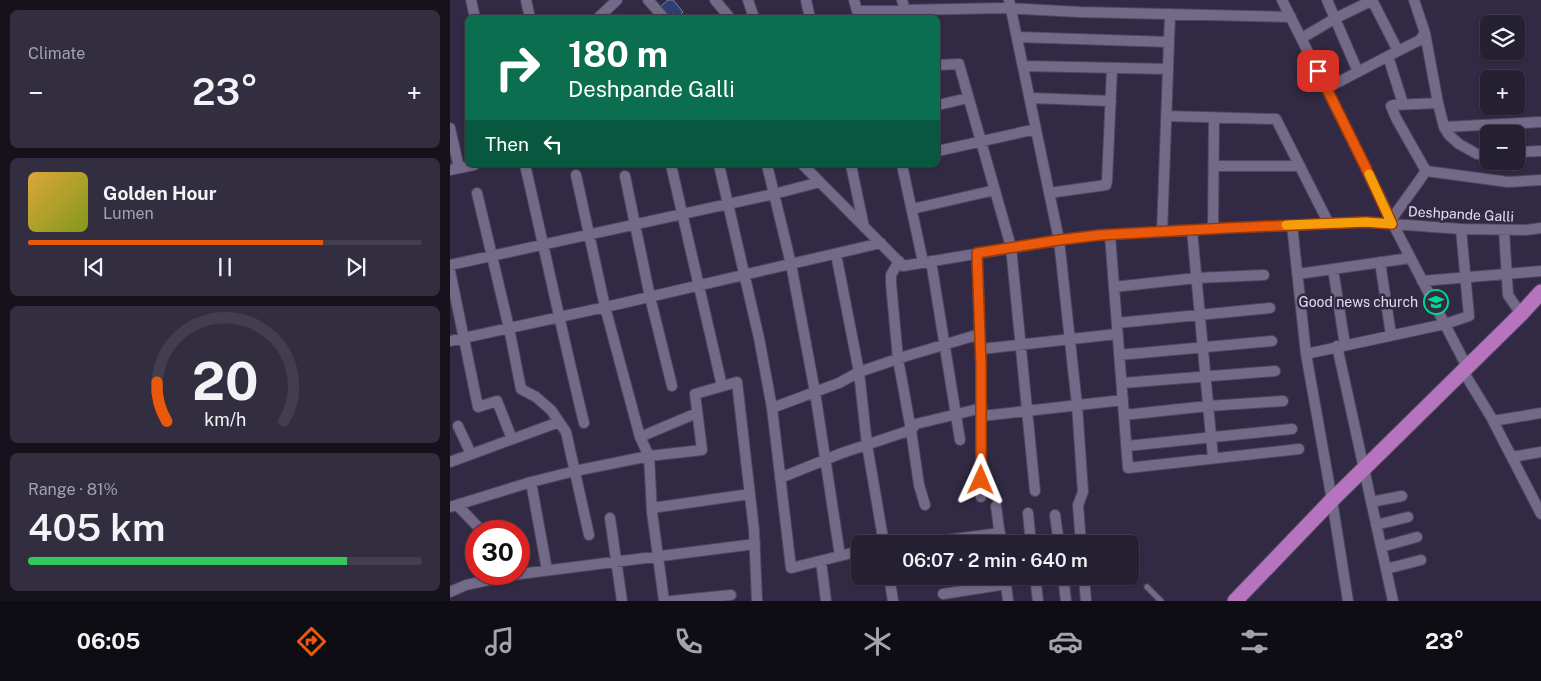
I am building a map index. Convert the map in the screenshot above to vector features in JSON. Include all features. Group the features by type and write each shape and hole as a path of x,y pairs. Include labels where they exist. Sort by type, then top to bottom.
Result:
{"highway":[{"path":"1235,601 1332,500 1541,292"}],"street":[{"path":"471,0 474,15"},
{"path":"526,0 529,15"},
{"path":"601,15 617,0"},
{"path":"648,0 661,15"},
{"path":"715,0 728,15"},
{"path":"748,0 753,15"},
{"path":"806,0 809,15"},
{"path":"854,0 859,14 903,5 1010,4 1080,12 1291,17"},
{"path":"1282,0 1465,369 1541,514"},
{"path":"1327,0 1358,72"},
{"path":"1302,38 1372,0 1398,51"},
{"path":"1414,0 1425,32 1444,127 1448,135 1458,144 1480,154"},
{"path":"1010,4 1059,240 1077,405 1083,492 1078,505 1080,535"},
{"path":"1162,232 1170,14"},
{"path":"1327,88 1420,40 1425,32"},
{"path":"1017,37 1169,42"},
{"path":"1388,56 1403,104"},
{"path":"940,65 959,64 1011,248 1022,344 1035,491"},
{"path":"1023,66 1168,69"},
{"path":"1049,193 1106,185 1112,68"},
{"path":"940,105 968,98"},
{"path":"1030,98 1111,101"},
{"path":"1426,171 1391,108 1392,105 1438,103"},
{"path":"1166,116 1276,119 1329,224"},
{"path":"1213,229 1214,117"},
{"path":"1444,127 1541,122"},
{"path":"450,128 454,169"},
{"path":"940,151 1036,129"},
{"path":"1525,152 1541,151"},
{"path":"1214,166 1300,166"},
{"path":"525,167 584,422"},
{"path":"672,167 722,386"},
{"path":"719,167 759,338 772,408 791,568 851,553"},
{"path":"767,167 790,264 815,392 840,556"},
{"path":"805,167 901,263 891,275 898,358 919,485 925,505"},
{"path":"851,167 864,227"},
{"path":"902,167 927,262 944,345 960,440"},
{"path":"1392,222 1426,171"},
{"path":"1426,171 1508,182 1541,180"},
{"path":"576,175 605,307 640,436 649,456 652,508 664,601"},
{"path":"625,176 650,297 672,386"},
{"path":"450,265 774,194 820,182"},
{"path":"912,209 995,190"},
{"path":"477,193 509,328 521,389 551,410 566,432 589,535"},
{"name":"Deshpande Galli","path":"901,263 927,262 1059,240 1192,230 1366,222 1392,222 1461,229 1526,230 1541,228"},
{"path":"1292,225 1306,354 1348,601"},
{"path":"1306,354 1444,324 1469,316 1461,229"},
{"path":"1192,230 1213,458"},
{"path":"1504,230 1508,295 1521,314"},
{"path":"1110,235 1128,468 1299,449"},
{"path":"450,341 881,243"},
{"path":"977,253 981,349 981,497"},
{"path":"836,254 859,372 867,445 882,535"},
{"path":"1298,274 1410,258"},
{"path":"1380,262 1391,335"},
{"path":"1333,268 1341,346 1363,470 1393,601"},
{"path":"1422,281 1541,270"},
{"path":"450,271 478,407 497,401 512,439"},
{"path":"1114,287 1196,278 1264,275"},
{"path":"1116,323 1270,308"},
{"path":"772,408 898,358 980,334"},
{"path":"981,349 1118,334"},
{"path":"1119,355 1272,341"},
{"path":"1122,383 1275,371"},
{"path":"453,506 531,482 575,471 649,456 702,450 695,394 737,382 755,544 758,601"},
{"path":"780,478 911,430 916,424 956,414 1028,411 1123,400"},
{"path":"1124,415 1208,406 1283,401"},
{"path":"640,436 697,413"},
{"path":"1493,421 1541,413"},
{"path":"450,462 559,422"},
{"path":"458,426 471,454"},
{"path":"1127,446 1292,429"},
{"path":"1512,457 1541,452"},
{"path":"531,482 547,570"},
{"path":"652,508 750,494"},
{"path":"1370,502 1402,496"},
{"path":"453,506 469,520"},
{"path":"985,535 1000,533 996,506"},
{"path":"1028,513 1030,535"},
{"path":"1056,515 1058,535"},
{"path":"1376,525 1408,517"},
{"path":"610,518 622,601"},
{"path":"1381,547 1417,537"},
{"path":"530,571 755,544"},
{"path":"1386,570 1421,560"},
{"path":"821,561 826,601"},
{"path":"450,592 465,584"},
{"path":"891,585 894,601"},
{"path":"943,594 983,585"},
{"path":"1006,585 1008,601"},
{"path":"1036,585 1038,601"},
{"path":"1064,585 1066,601 1085,599 1084,585"},
{"path":"671,601 731,595"}],"lane":[{"path":"1147,587 1161,601"}],"building":[{"path":"668,0 673,0 683,12 680,15 667,15 660,7"}],"slow traffic":[{"path":"1286,225 1366,222 1392,224 1369,174"}],"place":[{"name":"Good news church","path":"1436,302"}],"route":[{"path":"981,480 981,366 977,253 1100,235 1366,222 1392,224 1318,71"}]}
